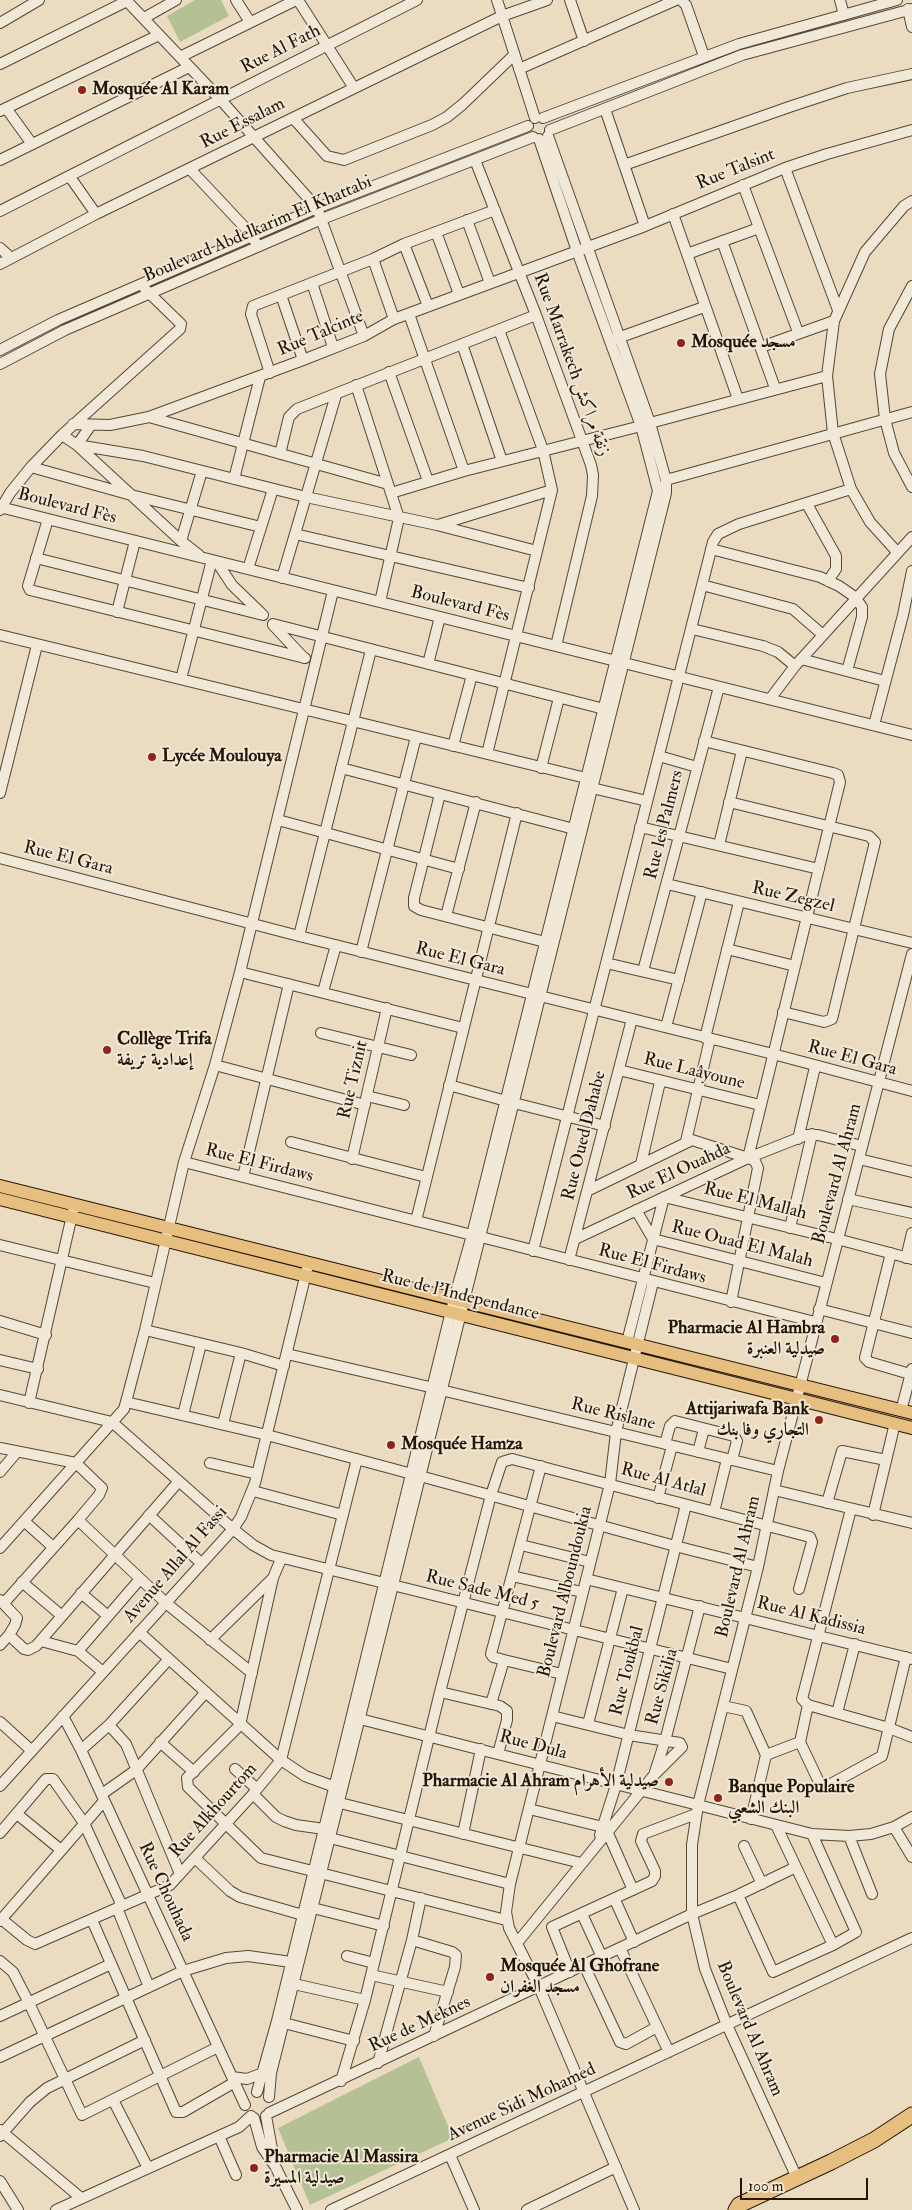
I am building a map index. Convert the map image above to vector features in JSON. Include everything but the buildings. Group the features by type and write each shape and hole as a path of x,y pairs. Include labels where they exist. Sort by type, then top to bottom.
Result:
{"highway":[{"path":"739,2209 761,2195 874,2140 912,2115"}],"main road":[{"name":"Rue de l'Independance","path":"0,1186 73,1211"},
{"name":"Rue de l'Independance","path":"0,1199 73,1211 167,1233 457,1306 799,1385 907,1412"},
{"name":"Rue de l'Independance","path":"633,1348 796,1398 912,1428"}],"street":[{"path":"0,23 39,0"},
{"path":"144,18 176,0"},
{"path":"236,0 250,22"},
{"path":"180,57 297,0 354,88"},
{"name":"Rue Al Fath","path":"0,211 417,0"},
{"path":"497,0 514,55 539,118 549,122 542,135 666,480 666,492 586,778 545,942 536,996"},
{"name":"Rue Essalam","path":"0,264 10,257 96,214 502,16 548,0"},
{"path":"570,0 584,41"},
{"path":"519,69 676,0"},
{"path":"681,0 686,5 704,56"},
{"path":"840,0 844,15"},
{"path":"542,135 529,132 528,126 539,118 756,38 897,0"},
{"path":"0,64 126,1 220,99 317,208 364,336"},
{"path":"910,9 912,27"},
{"name":"Boulevard Abdelkarim El Khattabi","path":"0,364 47,338 322,219 542,135 742,55 910,9"},
{"path":"32,144 3,110 159,35"},
{"path":"293,118 327,156 344,160 432,125 447,117 514,55"},
{"path":"0,160 189,67"},
{"path":"624,166 847,88 912,74"},
{"path":"605,109 645,226"},
{"name":"Boulevard Abdelkarim El Khattabi","path":"0,350 58,320 317,208 528,126"},
{"name":"Rue Talsint","path":"582,249 645,226 785,168 912,130"},
{"name":"Rue Marrakech زنقة مراكش","path":"475,160 536,315 591,465 592,496 556,646"},
{"path":"785,168 838,310"},
{"path":"190,169 253,237 258,247"},
{"path":"70,176 96,214"},
{"path":"742,185 798,332"},
{"path":"897,552 870,522 851,490 833,433 827,376 834,321 865,252 904,206 912,201"},
{"path":"234,480 243,444 265,375 250,311 255,305 373,259 404,244 495,210"},
{"path":"673,214 704,307 738,399"},
{"path":"467,220 490,283"},
{"path":"687,254 759,228"},
{"path":"436,232 459,294"},
{"path":"722,241 775,388"},
{"path":"404,244 428,306"},
{"path":"0,248 10,257"},
{"name":"Rue Talcinte","path":"73,424 110,425 149,417 265,375 364,336 394,319 582,249"},
{"path":"373,259 394,319"},
{"path":"312,282 333,347"},
{"path":"0,508 31,467 73,424 181,327 181,324 148,293 142,284"},
{"path":"912,286 889,329 880,374 885,419 894,453 912,487"},
{"path":"281,295 303,360"},
{"path":"616,339 704,307"},
{"path":"409,314 464,471"},
{"path":"280,454 292,412 425,357 536,315"},
{"path":"761,347 798,332 834,321"},
{"path":"486,754 552,490 543,450 499,330"},
{"path":"462,344 502,461"},
{"path":"389,372 428,481"},
{"path":"149,417 314,464 390,488 428,481 775,388 827,376"},
{"path":"356,385 399,518 380,602"},
{"path":"282,578 296,534 314,464 336,395"},
{"path":"666,480 912,412"},
{"path":"297,2210 275,2166 262,2148 252,2117 245,2105 248,2098 256,2092 262,2074 303,1914 330,1838 335,1787 389,1585 457,1306 536,996 592,788 658,491 646,424"},
{"path":"77,445 91,425"},
{"path":"62,435 77,445 181,541 211,560 232,585 315,667"},
{"path":"77,445 143,456 234,480 437,525 537,551"},
{"path":"31,467 134,496 261,527"},
{"path":"181,541 202,471"},
{"path":"248,569 273,489"},
{"path":"437,525 552,490"},
{"path":"533,1251 711,550 718,534 739,524 851,490"},
{"path":"807,504 836,556 836,568 828,580"},
{"name":"Boulevard Fès","path":"0,508 912,735"},
{"path":"48,519 28,586 30,590 305,658"},
{"path":"296,534 529,588"},
{"path":"770,700 798,662 912,537"},
{"path":"117,612 135,541"},
{"path":"711,550 828,580 856,597 862,607 862,617 847,671"},
{"path":"36,558 263,615"},
{"path":"181,679 211,560"},
{"path":"874,725 885,681 908,616 912,571"},
{"path":"702,585 793,609 823,635"},
{"path":"0,1548 124,1409 145,1330 184,1162 214,1066 240,972 333,591"},
{"path":"428,664 440,617"},
{"path":"273,624 604,709"},
{"path":"692,628 763,646 798,662 847,671 885,681"},
{"path":"0,635 586,778"},
{"path":"0,793 37,644"},
{"path":"299,936 371,650"},
{"path":"453,746 472,675"},
{"name":"Rue les Palmers","path":"643,971 719,687"},
{"path":"541,768 559,698"},
{"path":"361,952 416,737"},
{"path":"704,741 838,775 840,782 748,1158"},
{"path":"719,845 742,751"},
{"path":"658,756 697,767"},
{"path":"341,768 403,786 476,802 574,829"},
{"path":"592,788 646,801"},
{"path":"440,794 413,902 414,906 545,942"},
{"path":"446,916 476,802"},
{"path":"729,802 869,836 876,842 832,1019 824,1022 784,1012"},
{"path":"416,1221 518,814"},
{"path":"278,820 459,869"},
{"path":"640,827 819,868"},
{"name":"Rue El Gara","path":"0,858 361,952 666,1027 912,1091"},
{"name":"Rue Zegzel","path":"667,884 912,943"},
{"path":"666,1027 702,892"},
{"path":"686,1141 698,1090 707,1038 739,902"},
{"path":"323,992 336,945"},
{"path":"727,949 795,966"},
{"name":"Boulevard Al Ahram","path":"797,2178 727,2025 705,1968 692,1914 691,1864 697,1810 768,1526 778,1471 815,1322 880,1083 911,960"},
{"path":"606,962 679,980"},
{"path":"240,972 463,1028"},
{"path":"243,1177 265,1078 289,984"},
{"name":"Rue Tiznit","path":"352,1159 387,1008"},
{"name":"Rue Oued Dahabe","path":"569,1260 632,1019"},
{"path":"322,1033 411,1056"},
{"path":"214,1066 366,1101 404,1105"},
{"path":"798,1139 815,1067"},
{"name":"Rue Laâyoune","path":"619,1070 660,1082 760,1105"},
{"path":"641,1164 660,1082"},
{"path":"449,1085 605,1126"},
{"path":"790,1228 812,1134 862,1146"},
{"name":"Rue El Ouahda","path":"575,1239 748,1158 812,1134"},
{"path":"588,1190 686,1141 695,1140 755,1161 758,1168 731,1302"},
{"path":"291,1142 426,1177"},
{"path":"859,1158 912,1171"},
{"name":"Rue El Firdaws","path":"184,1162 815,1322"},
{"name":"Rue El Mallah","path":"664,1197 838,1239 909,1259"},
{"name":"Boulevard Alboundoukia","path":"506,1920 510,1884 519,1846 610,1484 616,1432 648,1281 653,1239 664,1197"},
{"path":"848,1199 912,1213"},
{"name":"Rue Ouad El Malah","path":"636,1210 653,1239 826,1283"},
{"path":"29,1403 73,1211"},
{"path":"909,1259 912,1233"},
{"path":"0,1245 155,1283"},
{"path":"891,1253 864,1356 866,1360 911,1371 907,1412"},
{"name":"Avenue Allal Al Fassi","path":"0,1786 202,1563 241,1517 253,1491 307,1269"},
{"path":"819,1309 912,1333"},
{"path":"0,1321 46,1335"},
{"path":"145,1330 242,1353 284,1366"},
{"path":"183,1415 201,1344"},
{"path":"223,1424 242,1353"},
{"name":"Rue Rislane","path":"286,1354 778,1471"},
{"path":"0,1360 38,1369"},
{"path":"0,1395 112,1422"},
{"path":"126,1402 267,1434 758,1567"},
{"path":"658,1498 670,1426 675,1421 736,1438 714,1512"},
{"name":"Rue Sade Med 5","path":"112,1422 232,1529 254,1545 281,1559 732,1669"},
{"path":"872,1515 895,1423"},
{"path":"698,1452 704,1429"},
{"path":"0,1448 76,1463 102,1488 99,1495 78,1520 22,1582 2,1601 17,1618 16,1625 0,1645"},
{"path":"827,1503 842,1451 886,1460"},
{"path":"0,1472 16,1452"},
{"path":"281,1760 357,1459"},
{"name":"Rue Al Atlal","path":"491,1495 500,1465 504,1460 512,1459 810,1537 812,1540 799,1589"},
{"path":"210,1463 257,1474"},
{"path":"541,1466 491,1651 493,1657 562,1674"},
{"path":"9,1635 24,1649 28,1650 36,1646 179,1481"},
{"path":"774,1490 872,1515 912,1523"},
{"path":"253,1491 343,1515"},
{"path":"341,2080 354,2041 384,1926 440,1692 491,1495"},
{"name":"Rue Toukbal","path":"605,1829 686,1505"},
{"path":"850,1509 817,1635 800,1742 819,1782 826,1786 880,1758 909,1658"},
{"path":"149,1515 202,1563"},
{"path":"78,1520 166,1603 252,1673"},
{"path":"24,1521 53,1547"},
{"path":"521,1545 590,1562"},
{"path":"281,1559 273,1578 240,1725 187,1778 188,1787 261,1858 506,1920 539,1987 634,2210"},
{"path":"512,1576 582,1592"},
{"path":"210,1640 273,1578"},
{"path":"78,1650 140,1579"},
{"name":"Rue Al Kadissia","path":"586,1579 909,1658"},
{"path":"22,1582 62,1616"},
{"path":"275,2166 267,2115 271,2073 313,1908 324,1829 335,1802 360,1719 389,1585"},
{"path":"588,1724 623,1588"},
{"path":"81,1593 108,1616"},
{"name":"Rue Sikilia","path":"654,1775 665,1742 700,1606"},
{"path":"140,1632 240,1725 281,1760 305,1776 335,1787"},
{"path":"40,1642 78,1650 103,1672"},
{"path":"837,1713 855,1644"},
{"path":"81,1750 109,1725 169,1659"},
{"path":"491,1704 504,1660"},
{"path":"1,1920 84,1824 103,1797 136,1770 206,1692"},
{"path":"440,1692 491,1704 507,1711 507,1720 498,1754"},
{"path":"805,1701 912,1737"},
{"path":"723,1706 746,1711 766,1755 751,1819"},
{"name":"Rue Chouhada","path":"63,1716 103,1797 245,2105"},
{"path":"517,1943 598,1843 605,1829 682,1747 680,1743 629,1735 552,1716"},
{"name":"Rue Dula","path":"360,1719 481,1749 540,1766 642,1790 697,1810 751,1819 812,1834 849,1836 870,1834 894,1827 912,1817"},
{"path":"0,1722 32,1751"},
{"path":"109,1725 126,1744 180,1874"},
{"path":"160,1742 194,1772"},
{"path":"766,1755 800,1742"},
{"path":"463,1834 481,1749"},
{"name":"Rue Alkhourtom","path":"1,1920 35,1944 170,1885 255,1792 281,1760"},
{"path":"235,1769 276,1816 296,1825 324,1829"},
{"path":"0,1833 46,1779 51,1778 84,1824 120,1907 149,1987"},
{"path":"335,1802 519,1846 581,1863"},
{"path":"529,1809 605,1829"},
{"path":"570,1972 552,1927 615,1900 652,1881 656,1876 641,1841 643,1834 697,1810"},
{"path":"17,1814 60,1850"},
{"path":"776,1825 833,1945"},
{"path":"894,1827 912,1857"},
{"path":"605,1829 633,1890"},
{"path":"738,1895 773,1972 854,1934 856,1930 812,1834"},
{"path":"849,1836 872,1894"},
{"path":"330,1838 510,1884"},
{"path":"744,1846 762,1884"},
{"path":"195,1858 230,1892 240,1897 303,1914"},
{"name":"Rue de Meknes","path":"267,2115 692,1914 738,1895 796,1867"},
{"path":"154,1907 170,1885"},
{"path":"378,2063 412,1940 421,1898"},
{"path":"615,1900 634,1942"},
{"path":"313,1908 384,1926"},
{"path":"582,1914 602,1957"},
{"path":"92,1920 161,2075 174,2109 180,2112 234,2080 246,2080 262,2074"},
{"name":"Avenue Sidi Mohamed","path":"331,2210 912,1938"},
{"path":"412,1940 452,1952 456,1955 456,1967 434,2036"},
{"path":"620,1948 669,2052"},
{"path":"1,2056 183,1971 226,1958 248,1956 291,1962"},
{"path":"347,1956 374,1963"},
{"path":"0,1961 10,1969 29,2003 82,2115 218,2047"},
{"path":"0,2016 112,1964"},
{"path":"584,1965 620,2042 626,2044 657,2027"},
{"path":"0,1974 10,1969"},
{"path":"371,1975 448,1992"},
{"path":"294,1984 365,2000"},
{"path":"284,2022 354,2041"},
{"path":"81,2198 1,2133 47,2088 145,2040"},
{"path":"234,2080 270,2099"},
{"name":"Rue de Meknes","path":"270,2099 284,2103 297,2102"},
{"path":"113,2100 148,2168"},
{"path":"56,2210 239,2127 252,2117 267,2115"},
{"path":"219,2136 236,2175"},
{"path":"450,2155 474,2210"},
{"path":"527,2210 616,2167"},
{"path":"0,2181 18,2210"}],"green space":[{"path":"195,0 221,0 229,16 180,42 167,16"},
{"path":"419,2057 453,2138 310,2205 278,2128"}],"place":[{"name":"Mosquée Al Karam","path":"82,90"},
{"name":"Mosquée مسجد","path":"681,343"},
{"name":"Lycée Moulouya","path":"152,757"},
{"name":"Collège Trifa إعدادية تريفة","path":"107,1050"},
{"name":"Pharmacie Al Hambra صيدلية العنبرة","path":"835,1339"},
{"name":"Attijariwafa Bank التجاري وفا بنك","path":"819,1420"},
{"name":"Mosquée Hamza","path":"391,1445"},
{"name":"Pharmacie Al Ahram صيدلية الأهرام","path":"669,1782"},
{"name":"Banque Populaire البنك الشعبي","path":"718,1798"},
{"name":"Mosquée Al Ghofrane مسجد الغفران","path":"490,1977"},
{"name":"Pharmacie Al Massira صيدلية المسيرة","path":"254,2168"}]}
